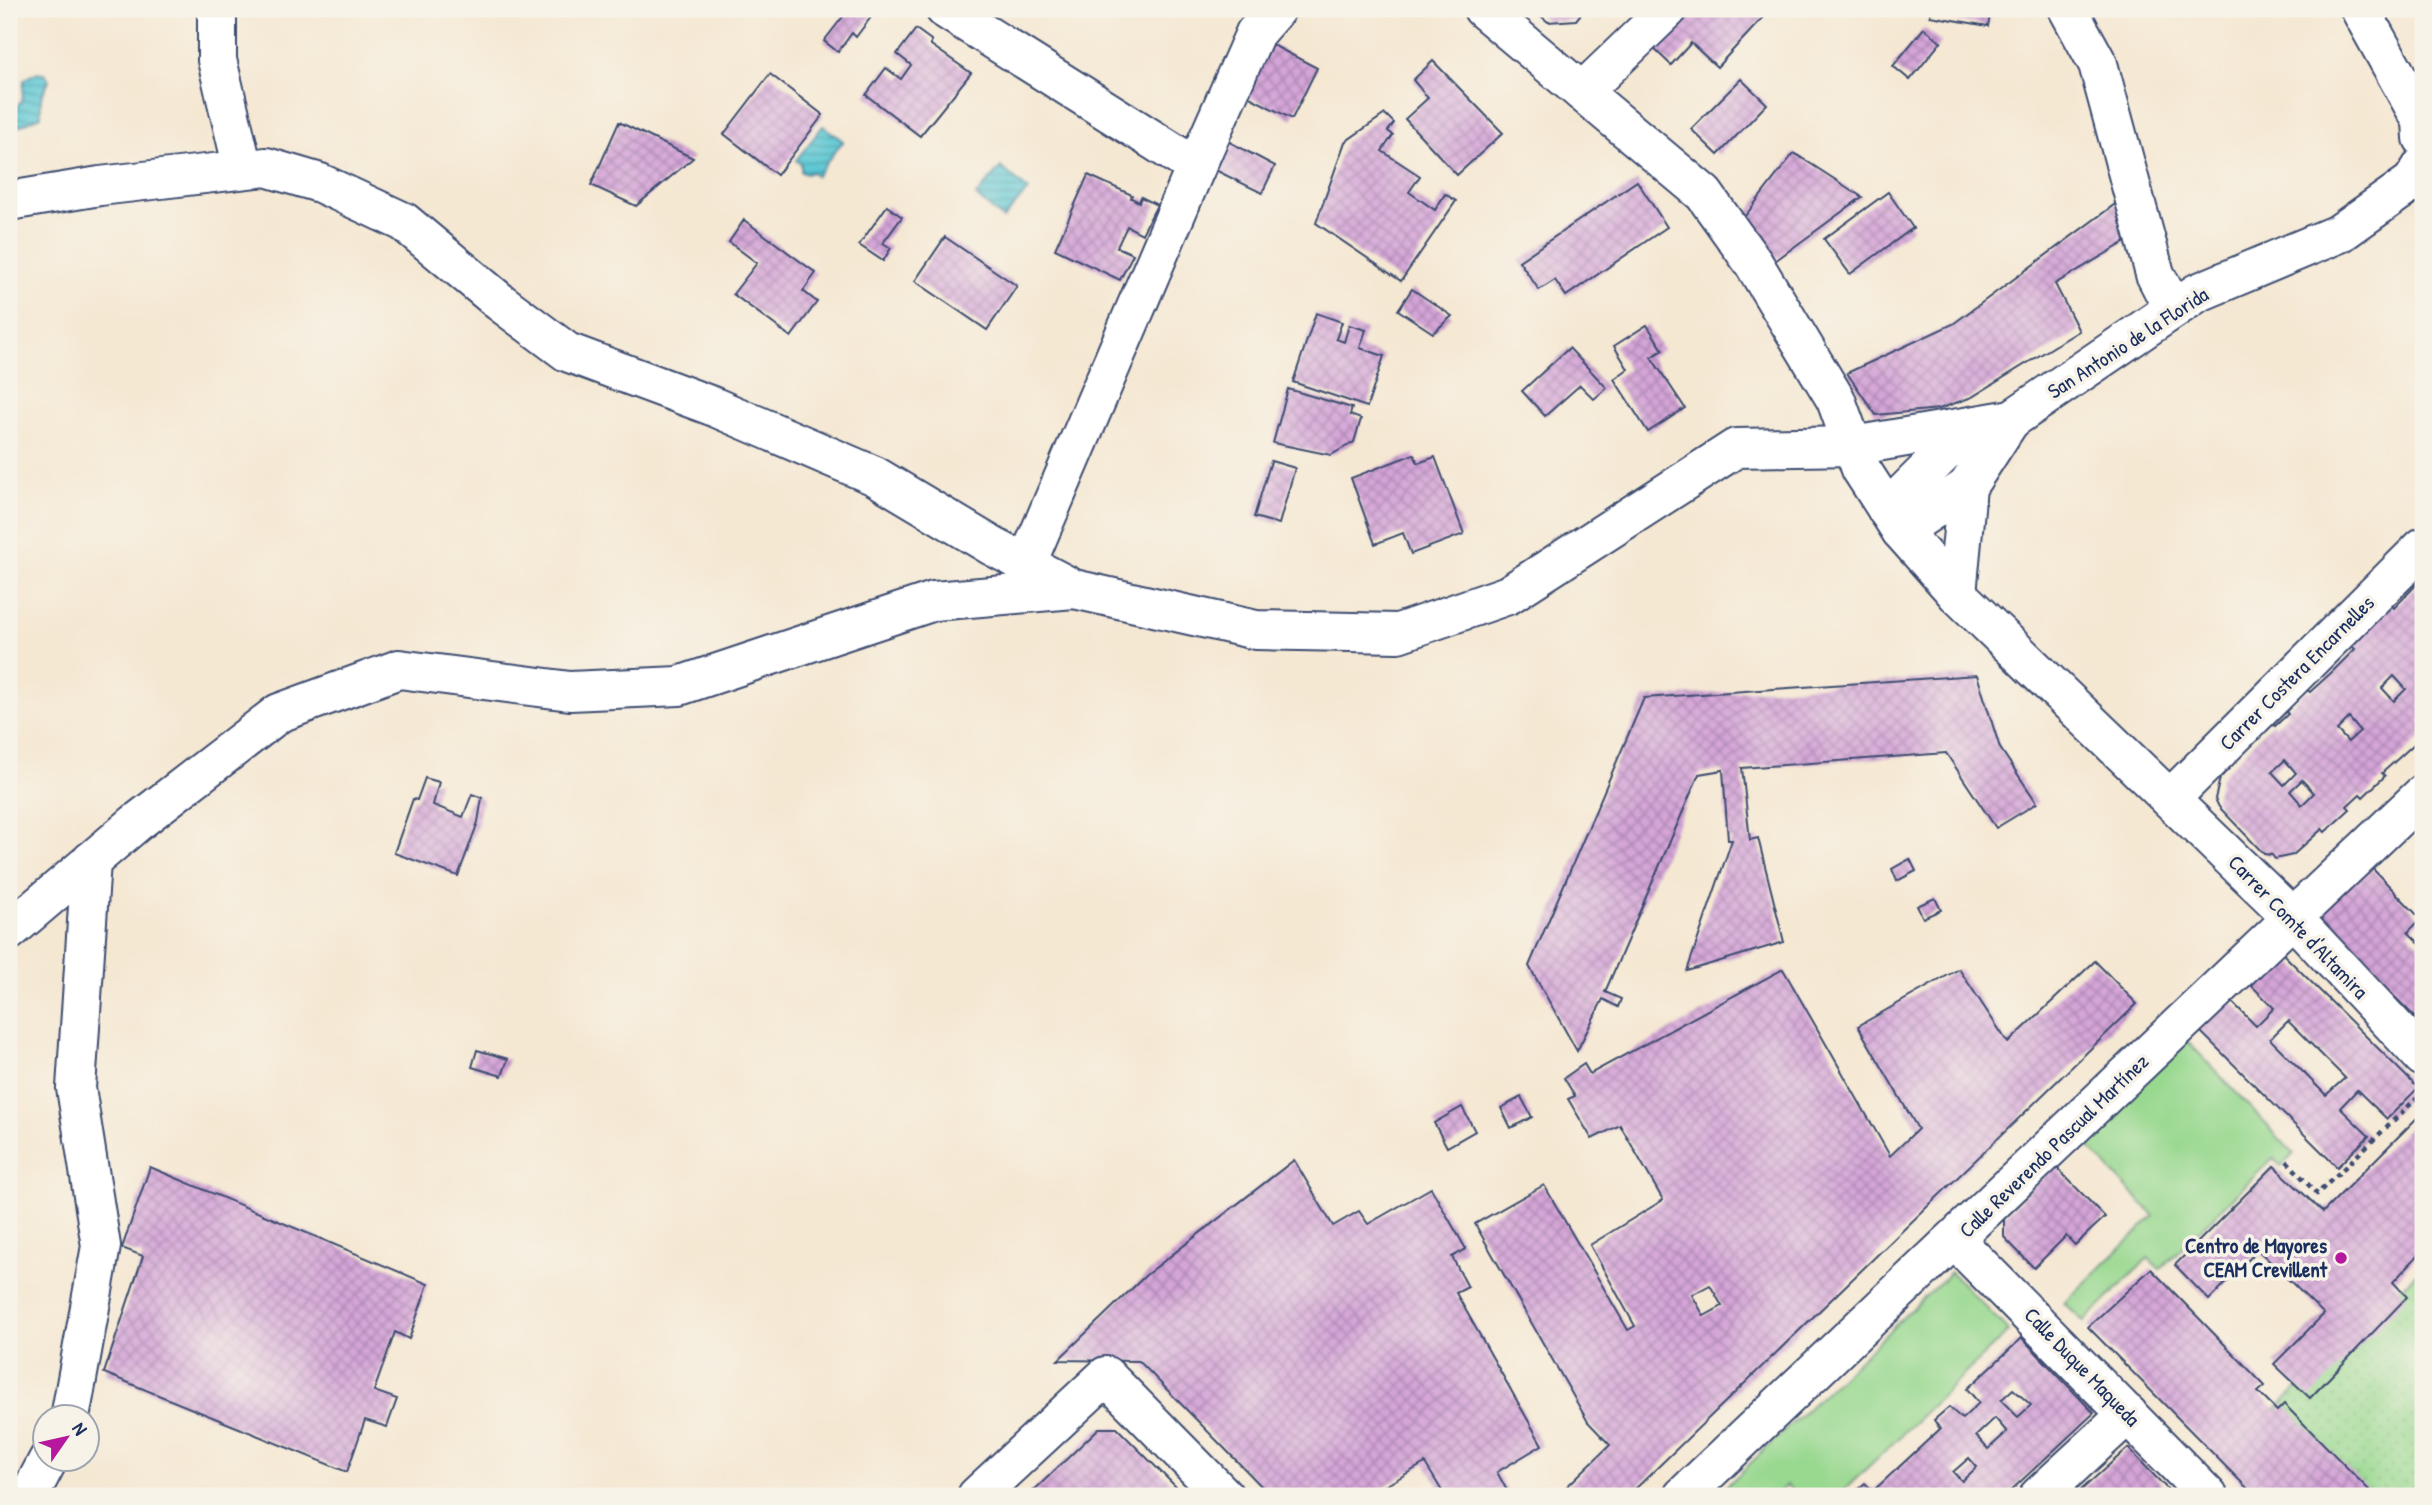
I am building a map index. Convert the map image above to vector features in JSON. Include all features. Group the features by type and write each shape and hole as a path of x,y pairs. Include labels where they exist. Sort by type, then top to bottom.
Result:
{"street":[{"path":"217,9 217,60 243,169"},
{"path":"945,9 1196,167"},
{"path":"1026,565 1255,33 1276,9"},
{"name":"Carrer Comte d'Altamira","path":"1483,9 1704,194 1754,264 1836,400 1861,469 1894,521 1957,594 2293,918 2423,1058"},
{"path":"1582,92 1668,9"},
{"path":"2068,9 2098,64 2155,274 2173,309"},
{"path":"2360,9 2422,121 2423,138"},
{"name":"San Antonio de la Florida","path":"2012,419 2197,293 2340,233 2413,182 2423,165"},
{"path":"9,201 100,186 266,167 320,183 404,222 500,302 566,352 712,406 875,477 1026,565 1074,589 1256,630 1398,633 1508,595 1736,448 1853,446 2012,419"},
{"path":"1957,594 1966,487 2012,419"},
{"path":"1894,521 1945,452 2012,419"},
{"path":"1894,521 1966,487"},
{"name":"Carrer Costera Encarnelles","path":"2170,799 2423,547"},
{"path":"9,931 91,861 279,713 399,669 570,691 679,686 933,601 1074,589"},
{"name":"Calle Reverendo Pascual Martínez","path":"1683,1496 2423,794"},
{"path":"73,1404 101,1246 76,1088 91,861"},
{"name":"Calle Duque Maqueda","path":"1955,1240 2208,1496"},
{"path":"977,1496 1106,1376 1224,1496"},
{"path":"2039,1496 2128,1414"},
{"path":"29,1496 41,1474"}],"path":[{"path":"2287,1161 2318,1194 2423,1091"}],"green space":[{"path":"2179,1032 2294,1154 2281,1166 2273,1158 2160,1269 2148,1258 2084,1322 2064,1303 2154,1216 2075,1133"},
{"path":"2423,1266 2423,1496 2351,1496 2270,1415"},
{"path":"1951,1272 2009,1331 1838,1496 1799,1496 1787,1485 1775,1496 1716,1496"}],"water":[{"path":"37,72 46,75 49,80 41,98 41,116 15,128 10,122 9,114 22,101 24,80"},
{"path":"823,126 843,141 816,176 812,172 801,172 801,164 796,160"},
{"path":"1001,167 1028,190 1003,219 976,196"}],"building":[{"path":"849,9 868,9 874,13 856,37 852,33 838,52 824,41"},
{"path":"1533,9 1585,9 1576,20 1548,22"},
{"path":"1682,9 1771,9 1717,67 1691,43 1671,65 1649,44"},
{"path":"1931,9 1991,9 1988,26 1930,16"},
{"path":"1924,28 1941,42 1910,80 1893,66"},
{"path":"916,29 931,40 931,45 971,73 920,136 866,95 886,68 901,79 911,65 897,54"},
{"path":"1267,42 1317,68 1292,119 1242,93"},
{"path":"1433,61 1503,133 1457,175 1405,119 1428,98 1413,80"},
{"path":"770,74 823,115 777,175 724,134"},
{"path":"1741,79 1767,104 1718,155 1691,129"},
{"path":"1385,114 1394,123 1388,131 1393,135 1382,151 1420,176 1409,192 1435,210 1445,194 1456,201 1401,281 1316,223 1345,142"},
{"path":"619,122 693,158 636,206 591,185"},
{"path":"1220,137 1275,166 1262,193 1205,165"},
{"path":"1794,153 1862,197 1775,261 1742,220"},
{"path":"1088,175 1132,195 1131,198 1139,202 1141,197 1157,205 1142,234 1127,226 1117,247 1133,254 1120,280 1055,249"},
{"path":"1637,181 1667,227 1566,296 1555,280 1539,290 1519,261"},
{"path":"1888,192 1913,228 1850,274 1824,239"},
{"path":"2122,199 2132,238 2055,284 2079,331 1972,397 1939,409 1876,415 1847,373 1953,324"},
{"path":"887,206 902,217 883,243 891,248 883,261 859,245"},
{"path":"744,220 816,273 803,291 817,302 791,337 733,294 757,263 729,242"},
{"path":"945,237 1017,286 987,330 915,281"},
{"path":"1412,289 1452,316 1433,333 1398,310"},
{"path":"1316,313 1342,322 1336,339 1344,342 1349,325 1366,330 1360,348 1384,356 1367,407 1293,382"},
{"path":"1647,325 1663,350 1651,357 1685,408 1648,432 1614,379 1628,369 1614,346"},
{"path":"1569,348 1607,388 1594,399 1580,385 1545,416 1522,391"},
{"path":"1288,389 1352,408 1350,415 1361,419 1354,442 1331,455 1273,443"},
{"path":"1414,454 1418,463 1435,457 1464,534 1411,554 1403,533 1375,544 1351,478"},
{"path":"1271,461 1295,468 1279,524 1254,517"},
{"path":"2418,583 2423,589 2423,736 2382,773 2385,776 2363,797 2360,794 2347,806 2350,809 2325,832 2322,829 2293,855 2275,859 2272,855 2264,854 2219,807 2215,799 2220,778 2272,723 2275,726 2288,714 2285,711 2307,690 2310,692 2355,649 2352,646 2391,605 2394,608","holes":["2394,676 2406,689 2394,701 2382,688","2349,718 2360,731 2348,742 2337,730","2285,760 2296,773 2284,785 2272,772","2302,780 2314,793 2302,805 2290,791"]},
{"path":"1977,675 2000,748 2037,803 1996,828 1946,753 1742,768 1750,840 1758,838 1784,942 1687,971 1732,840 1728,840 1723,770 1699,774 1605,992 1621,999 1618,1007 1603,999 1577,1051 1529,966 1644,698"},
{"path":"425,778 439,782 433,805 463,817 472,794 482,798 478,822 458,876 394,853 413,799 417,800"},
{"path":"1910,859 1916,871 1897,881 1892,869"},
{"path":"2369,865 2421,919 2408,932 2423,947 2423,1025 2352,955 2315,925 2318,912"},
{"path":"1935,898 1941,910 1923,918 1917,906"},
{"path":"2278,949 2418,1088 2387,1119 2357,1090 2340,1108 2369,1136 2337,1167 2197,1028 2228,998 2256,1026 2274,1008 2247,981","holes":["2288,1021 2345,1078 2326,1095 2270,1039"]},
{"path":"2095,961 2137,1004 1628,1496 1557,1496 1610,1445 1588,1422 1475,1224 1544,1185 1628,1330 1635,1326 1590,1245 1663,1200 1620,1125 1592,1139 1568,1099 1575,1096 1564,1078 1584,1064 1590,1074 1783,969 1890,1156 1918,1129 1858,1026 1959,969 2008,1043","holes":["1710,1285 1722,1306 1704,1316 1692,1295"]},
{"path":"477,1050 508,1059 502,1076 472,1067"},
{"path":"1521,1097 1532,1117 1511,1128 1501,1108"},
{"path":"1462,1107 1475,1131 1447,1147 1434,1123"},
{"name":"Centro de Mayores CEAM Crevillent","path":"2421,1114 2423,1250 2393,1282 2407,1297 2310,1398 2274,1364 2324,1314 2258,1250 2209,1300 2175,1265 2274,1166 2323,1212"},
{"path":"1294,1160 1333,1226 1359,1211 1368,1224 1431,1188 1466,1249 1452,1257 1468,1287 1456,1293 1542,1445 1497,1472 1510,1496 1445,1496 1425,1463 1380,1489 1385,1496 1271,1496 1139,1361 1058,1360 1146,1275"},
{"path":"2055,1166 2105,1217 2075,1245 2066,1236 2034,1268 2004,1237 2004,1216"},
{"path":"150,1167 428,1284 409,1339 395,1332 374,1391 397,1399 387,1427 365,1420 347,1472 104,1373 143,1256 122,1248"},
{"path":"2151,1269 2265,1386 2258,1392 2277,1411 2284,1404 2375,1496 2255,1496 2088,1327"},
{"path":"2022,1338 2094,1413 2005,1496 1850,1496 1865,1483 1873,1491 1940,1429 1934,1420 1949,1407 1962,1419 1979,1403 1967,1389","holes":["2013,1389 2031,1405 2018,1417 2001,1400","1995,1418 2007,1432 1988,1449 1976,1436","1969,1458 1977,1467 1962,1481 1953,1472"]},
{"path":"1099,1428 1117,1428 1185,1496 1028,1496"},
{"path":"2128,1448 2174,1496 2074,1496 2080,1491"}],"place":[{"name":"Centro de Mayores CEAM Crevillent","path":"2341,1258"}]}
